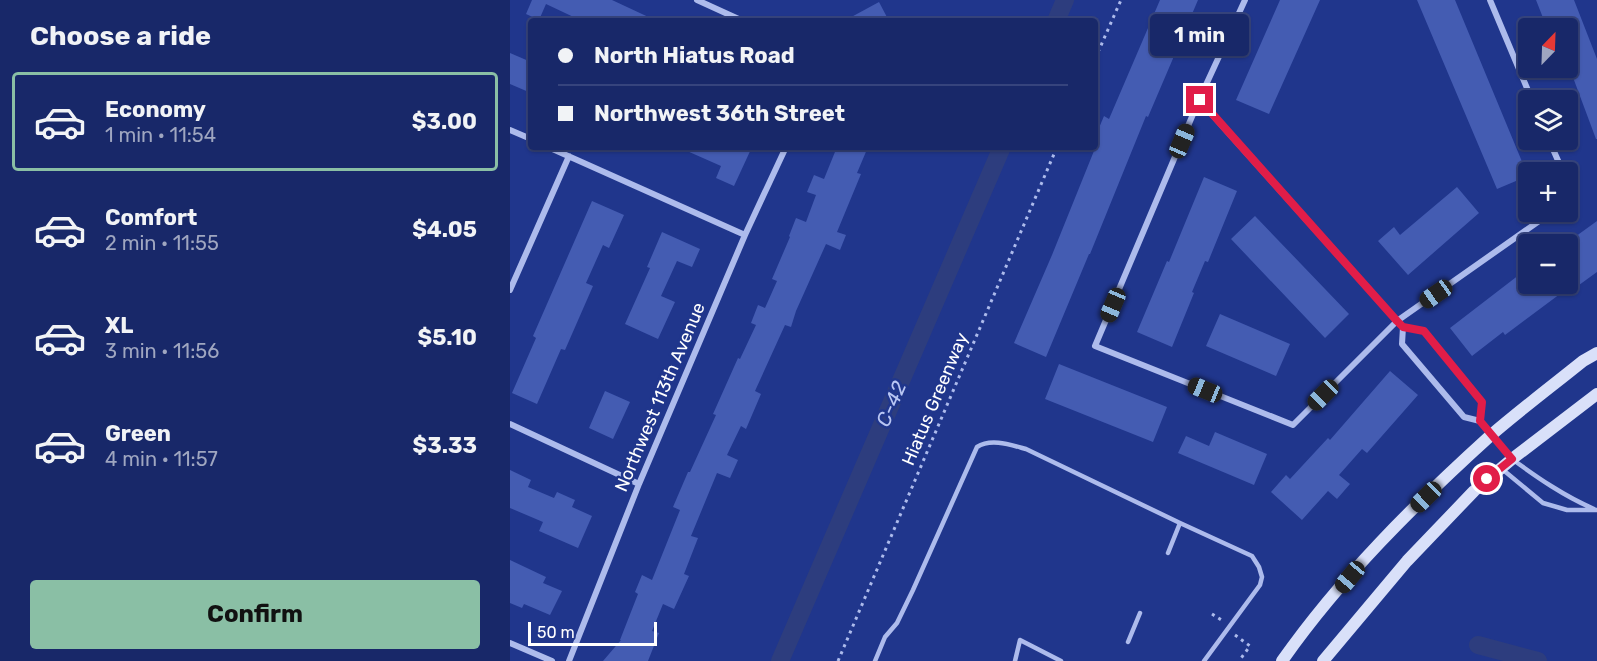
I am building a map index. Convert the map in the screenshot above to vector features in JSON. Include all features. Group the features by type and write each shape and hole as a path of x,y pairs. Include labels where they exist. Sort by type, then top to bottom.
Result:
{"main road":[{"path":"1282,661 1308,626 1378,544 1491,435 1597,353"},
{"path":"1323,661 1407,561 1474,491 1597,394"}],"street":[{"path":"697,0 736,18"},
{"path":"1245,0 1095,346 1293,425 1397,321 1538,222"},
{"path":"1490,0 1528,90"},
{"path":"1200,100 1397,321 1403,327 1424,331 1482,402 1480,421"},
{"path":"510,130 528,138"},
{"path":"555,150 746,235"},
{"name":"Northwest 113th Avenue","path":"569,661 639,484 785,150"},
{"path":"510,290 569,156"},
{"path":"1403,327 1402,344 1464,417 1480,421 1512,459"},
{"path":"510,424 639,484"},
{"path":"510,643 552,661"}],"lane":[{"path":"875,661 885,637 897,623 909,598 977,447 983,443 1003,443 1026,448 1252,556 1262,577 1260,585 1204,661"},
{"path":"1512,459 1542,481 1597,510"},
{"path":"1501,468 1543,503 1567,510 1597,510"},
{"path":"1168,553 1180,523"},
{"path":"1128,642 1140,614"},
{"path":"1015,661 1020,640 1061,661"}],"path":[{"path":"1098,52 1120,0"},
{"name":"Hiatus Greenway","path":"837,661 1056,150"}],"building":[{"path":"532,0 612,0 651,18 576,18 546,4 540,18 526,14"},
{"path":"1160,0 1198,0 1148,117 1146,116 1046,357 1014,343 1094,150 1098,150 1100,136 1098,130 1104,116 1109,119"},
{"path":"1280,0 1320,0 1269,114 1236,100"},
{"path":"1417,0 1455,0 1522,162 1518,162 1518,180 1497,189"},
{"path":"1536,0 1574,0 1597,59 1597,139 1573,78 1578,78 1578,18 1543,18"},
{"path":"879,2 887,18 850,18"},
{"path":"510,53 528,61 528,92 510,84"},
{"path":"685,150 751,150 734,186 716,178 721,166"},
{"path":"836,150 867,150 857,173 861,174 837,232 846,235 840,250 826,244 791,327 785,325 755,391 761,394 746,429 741,426 727,455 738,460 730,478 717,473 691,536 698,538 684,574 689,576 674,609 663,604 652,631 659,633 648,661 603,661 621,640 638,594 635,592 642,575 652,580 680,510 673,507 716,415 713,414 738,358 740,359 756,325 751,323 758,305 765,308 777,281 772,279 796,218 806,222 816,195 807,192 814,175 824,179"},
{"path":"1204,177 1237,191 1208,262 1205,261 1192,292 1194,293 1172,347 1137,332"},
{"path":"1457,187 1479,213 1408,275 1378,241 1394,227 1400,235"},
{"path":"592,201 624,215 609,248 603,245 586,283 593,286 565,350 561,349 537,404 512,393 536,338 533,336"},
{"path":"1255,216 1349,314 1325,338 1231,239"},
{"path":"1597,221 1597,272 1578,286 1578,235"},
{"path":"662,232 700,249 692,267 677,261 661,296 675,302 658,339 625,324 650,268 647,267"},
{"path":"1518,276 1518,294 1560,294 1505,335 1503,332 1472,356 1450,328"},
{"path":"1220,314 1290,344 1276,376 1206,346"},
{"path":"1059,364 1167,407 1153,442 1045,399"},
{"path":"1390,371 1418,395 1367,453 1362,449 1339,475 1350,484 1337,499 1328,491 1302,520 1271,492 1286,475 1290,479 1328,438 1330,440"},
{"path":"605,391 630,402 613,439 589,428"},
{"path":"1215,432 1267,454 1254,485 1178,453 1186,436 1209,446"},
{"path":"510,470 531,480 528,487 554,498 557,492 575,500 572,507 592,516 578,548 539,531 543,522 510,508"},
{"path":"510,560 546,577 543,583 562,591 550,615 524,604 522,608 510,603"}],"waterway":[{"name":"C-42","path":"1057,18 1065,0"},
{"name":"C-42","path":"780,661 1001,150"},
{"path":"1478,645 1538,661"}],"route":[{"path":"1200,100 1397,321 1403,327 1424,331 1482,402 1480,421 1512,459 1487,479"}]}
